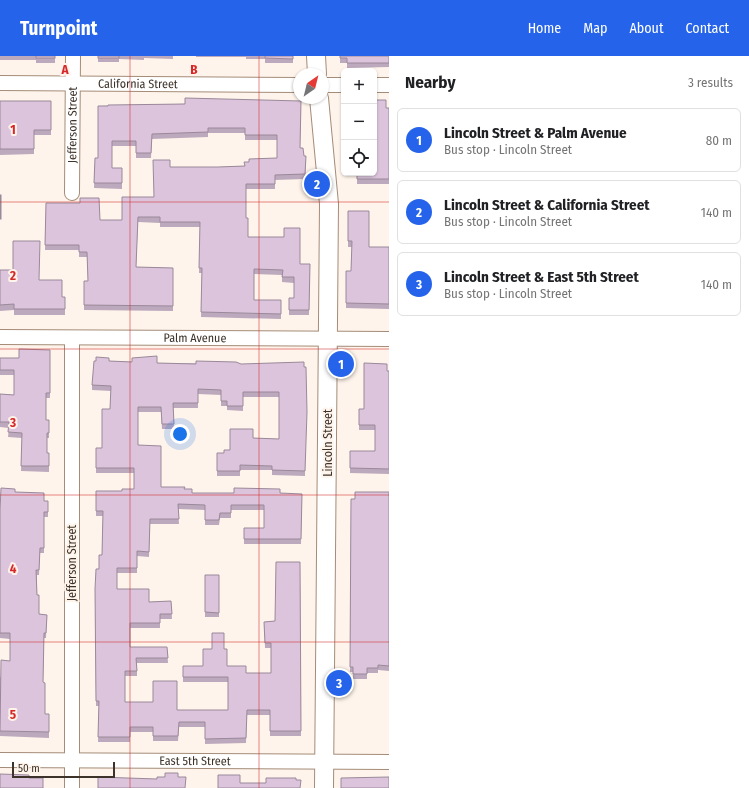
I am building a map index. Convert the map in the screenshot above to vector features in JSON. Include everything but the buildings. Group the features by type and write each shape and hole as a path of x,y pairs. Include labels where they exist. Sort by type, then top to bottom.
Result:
{"street":[{"name":"Jefferson Street","path":"72,193 74,56"},
{"path":"316,56 317,68"},
{"name":"California Street","path":"0,83 293,85"},
{"path":"329,85 341,85"},
{"path":"377,85 389,85"},
{"name":"Lincoln Street","path":"320,104 328,193 329,339 324,788"},
{"name":"Palm Avenue","path":"0,337 389,339"},
{"name":"Jefferson Street","path":"72,338 72,788"},
{"name":"East 5th Street","path":"0,760 389,762"}],"place":[{"name":"Lincoln Street & California Street","path":"317,184"},
{"name":"Lincoln Street & Palm Avenue","path":"341,364"},
{"name":"Lincoln Street & East 5th Street","path":"339,683"}]}
